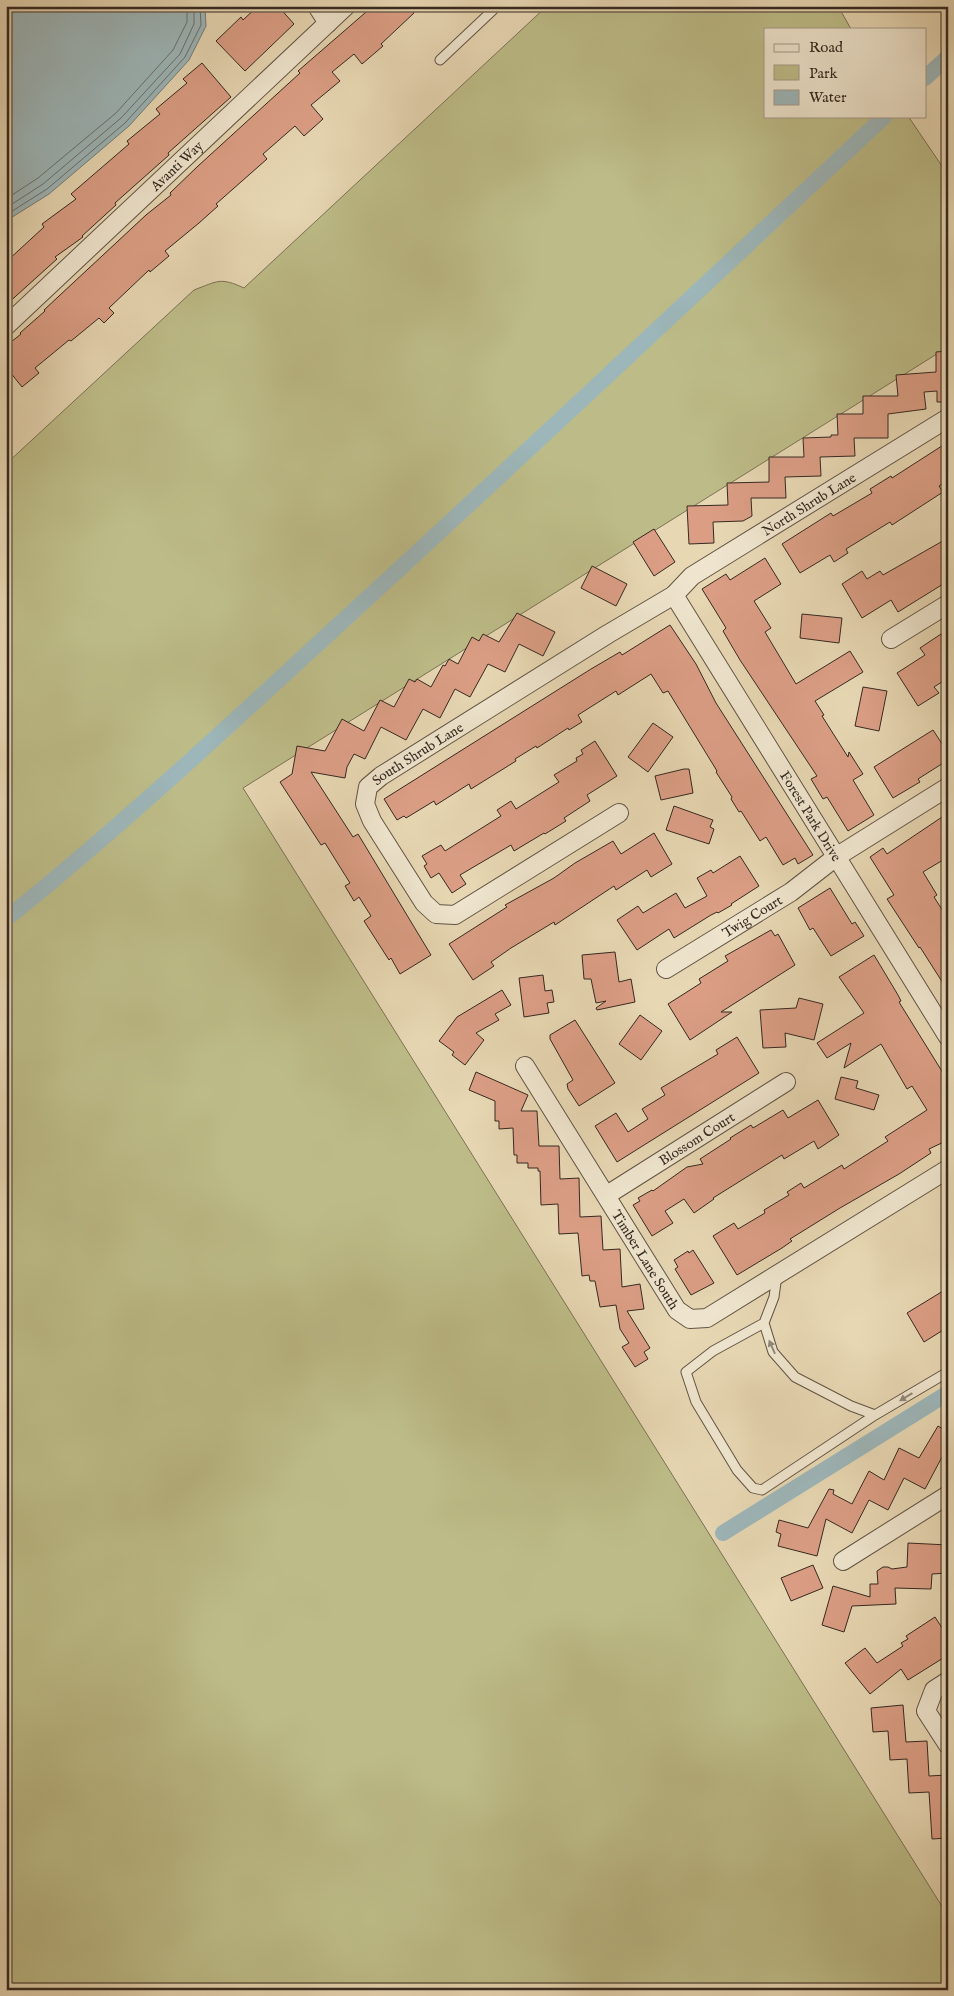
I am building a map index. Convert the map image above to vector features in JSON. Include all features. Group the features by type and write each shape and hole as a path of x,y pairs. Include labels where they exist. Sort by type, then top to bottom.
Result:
{"street":[{"path":"317,6 328,23"},
{"name":"Avanti Way","path":"6,326 346,6"},
{"name":"North Shrub Lane","path":"674,595 692,576 948,418"},
{"name":"South Shrub Lane","path":"619,813 454,915 436,914 424,903 372,821 365,804 368,787 381,776 608,634 674,595"},
{"name":"Forest Park Drive","path":"674,595 948,1037"},
{"path":"891,638 948,604"},
{"name":"Twig Court","path":"666,969 791,892 836,857 948,786"},
{"name":"Timber Lane South","path":"525,1066 677,1310 690,1319 707,1318 948,1169"},
{"name":"Blossom Court","path":"606,1195 786,1082"},
{"path":"843,1561 948,1495"},
{"path":"948,1681 934,1690 926,1711 948,1745"}],"lane":[{"path":"440,60 493,7"},
{"path":"777,1275 774,1298 764,1323 773,1352 795,1377 851,1406 876,1415"},
{"path":"764,1323 713,1351 686,1372 696,1402 737,1470 753,1488 762,1490 876,1415 948,1372"}],"green space":[{"path":"547,6 838,6 850,28 764,28 764,118 909,118 948,175 948,347 243,788 948,1916 948,1990 6,1990 6,464 194,290 224,281 244,288"}],"water":[{"path":"6,6 205,6 206,26 189,60 129,126 49,194 6,221"}],"building":[{"path":"258,6 278,6 294,24 245,71 216,41 241,17 243,20"},
{"path":"373,6 407,6 414,13 381,44 383,46 362,64 354,54 332,72 340,81 311,105 323,119 304,136 295,126 263,154 267,159 216,204 218,206 165,251 169,256 150,272 149,270 109,308 114,313 104,323 99,318 71,341 69,340 35,368 39,373 22,387 6,367 6,346 146,215 171,195 170,193 198,166 300,73 298,71"},
{"path":"202,63 231,97 115,203 116,205 83,237 55,257 57,259 6,305 6,262 44,227 42,224 76,199 71,194 129,144 127,141 160,114 156,109 187,83 183,79"},
{"path":"948,351 948,402 937,402 937,391 924,392 926,409 888,414 888,438 854,438 855,456 820,457 821,476 785,477 786,498 751,498 752,516 743,521 713,522 714,543 689,544 687,506 728,505 727,483 769,482 769,457 804,457 803,438 838,435 837,414 863,414 863,396 898,396 896,375 936,372 936,352"},
{"path":"948,442 948,481 939,486 943,492 892,525 890,522 846,549 848,553 834,562 830,555 800,573 782,544 831,513 833,516 872,493 870,489 891,476 892,478"},
{"path":"654,529 675,562 654,576 633,542"},
{"path":"948,538 948,581 898,612 891,600 862,618 842,584 862,571 867,579 880,571 883,575"},
{"path":"765,558 781,584 754,601 771,628 765,632 796,684 850,651 863,672 815,701 824,715 822,716 848,757 849,752 863,774 853,780 874,815 848,831 827,797 823,799 811,779 817,776 740,660 723,631 726,628 702,589 726,574 730,580"},
{"path":"592,566 627,584 616,606 581,588"},
{"path":"517,613 555,632 543,656 519,644 505,672 488,664 470,697 455,689 440,718 423,709 406,740 381,727 365,759 354,754 347,767 345,778 311,772 353,837 358,834 431,955 400,974 391,958 389,960 364,921 371,916 359,897 354,901 345,886 350,883 325,843 321,845 280,782 292,774 297,746 325,751 342,719 364,731 380,700 394,707 409,679 415,682 417,679 431,687 443,665 445,666 449,659 458,664 472,637 479,641 483,634 499,642"},
{"path":"802,614 842,618 839,643 800,638"},
{"path":"670,625 696,664 716,703 813,855 798,864 795,858 783,865 766,837 760,841 731,799 732,797 717,771 668,691 663,693 651,674 618,695 616,691 578,715 582,722 569,730 568,728 537,748 536,746 471,789 469,784 436,805 434,801 406,818 404,816 397,820 384,799 591,669 620,652 622,655"},
{"path":"941,634 948,645 948,678 934,687 939,693 918,706 897,673 925,655 920,648"},
{"path":"863,687 887,691 879,731 855,726"},
{"path":"653,723 673,737 648,772 628,757"},
{"path":"933,730 948,753 948,760 918,779 920,782 893,798 874,767"},
{"path":"595,741 617,776 587,795 590,801 564,818 566,821 545,834 514,851 511,845 460,875 466,884 452,893 439,873 431,878 424,866 427,864 422,856 441,845 445,851 501,816 497,810 511,801 516,809 559,782 554,775 577,761 576,758 583,754 581,750"},
{"path":"689,769 693,793 661,800 655,776"},
{"path":"674,806 713,820 710,827 714,829 709,844 666,830"},
{"path":"948,813 948,857 923,872 937,895 934,897 948,919 948,991 887,899 894,895 870,857 883,848 887,854"},
{"path":"654,833 672,864 651,877 647,870 616,890 614,886 555,925 554,922 511,948 491,962 494,966 473,980 449,944 507,907 505,905 554,878 575,863 613,841 621,854"},
{"path":"740,856 759,886 732,905 711,915 674,938 669,929 637,950 617,920 638,906 643,913 676,893 685,908 707,896 697,878 711,870 713,873"},
{"path":"830,888 852,924 855,922 864,936 831,956 813,928 810,930 798,908"},
{"path":"771,930 775,936 778,934 795,965 721,1012 732,1012 690,1040 668,1004 701,983 699,979 728,961 725,956"},
{"path":"615,952 619,982 631,979 635,1002 597,1010 596,1008 606,1001 596,1003 591,979 584,979 582,955"},
{"path":"874,955 898,995 901,1001 899,1002 948,1081 948,1140 929,1149 931,1153 899,1174 790,1239 792,1241 782,1248 737,1275 713,1236 734,1223 738,1229 765,1213 764,1210 789,1195 787,1192 801,1183 804,1188 842,1165 844,1169 888,1141 885,1137 927,1110 912,1086 907,1089 881,1044 844,1068 851,1043 827,1058 817,1043 864,1013 839,977"},
{"path":"543,975 545,991 552,990 554,1002 547,1003 549,1013 524,1017 519,978"},
{"path":"502,990 511,1005 495,1014 499,1020 476,1033 484,1040 465,1065 452,1055 454,1052 439,1041 457,1017"},
{"path":"799,998 823,1004 814,1040 785,1033 786,1047 763,1048 760,1010 796,1008"},
{"path":"640,1015 662,1031 641,1060 619,1044"},
{"path":"575,1020 615,1083 579,1106 568,1089 567,1084 573,1080 550,1039 550,1035"},
{"path":"737,1037 759,1073 617,1162 595,1126 616,1113 628,1132 648,1119 642,1109 665,1095 661,1088 718,1054 716,1050"},
{"path":"476,1072 528,1095 521,1111 537,1111 539,1146 559,1146 560,1179 579,1178 580,1217 601,1216 603,1250 620,1249 622,1287 640,1284 644,1309 627,1311 650,1348 644,1352 648,1359 635,1367 622,1347 629,1343 620,1329 616,1305 600,1307 595,1281 590,1281 589,1275 582,1276 578,1233 559,1234 558,1204 541,1205 540,1171 538,1171 538,1168 528,1168 528,1163 517,1163 517,1155 514,1155 513,1128 499,1129 499,1121 495,1121 495,1101 469,1090"},
{"path":"841,1077 858,1081 856,1088 879,1095 874,1110 835,1099"},
{"path":"818,1100 839,1135 818,1149 814,1141 784,1159 782,1155 713,1198 694,1213 684,1199 665,1211 673,1223 652,1236 633,1205 640,1201 638,1198 653,1191 687,1167 703,1164 700,1159 751,1125 753,1128 783,1110 788,1118"},
{"path":"693,1250 714,1283 691,1295 675,1269 678,1267 674,1260"},
{"path":"948,1288 948,1327 924,1342 907,1313"},
{"path":"938,1426 948,1432 948,1460 942,1457 925,1489 904,1478 888,1510 869,1500 852,1533 826,1519 817,1556 778,1546 781,1534 776,1532 779,1520 808,1528 829,1489 834,1490 833,1494 852,1504 869,1471 884,1480 899,1448 919,1458"},
{"path":"908,1543 948,1545 948,1573 932,1574 931,1589 895,1588 896,1604 852,1606 844,1632 822,1625 833,1586 870,1597 870,1584 878,1584 877,1571 883,1567 892,1569 907,1567"},
{"path":"813,1565 823,1588 791,1601 781,1578"},
{"path":"935,1617 948,1637 948,1655 908,1680 901,1669 870,1694 845,1663 865,1648 877,1663 903,1646 901,1643 908,1639 906,1636"},
{"path":"903,1705 906,1742 927,1741 929,1776 947,1775 948,1838 932,1839 929,1792 909,1793 907,1759 890,1760 888,1731 873,1732 871,1708"}],"waterway":[{"path":"926,77 948,57"},
{"path":"6,919 136,809 221,733 549,431 883,118"},
{"path":"723,1533 948,1393"}]}
